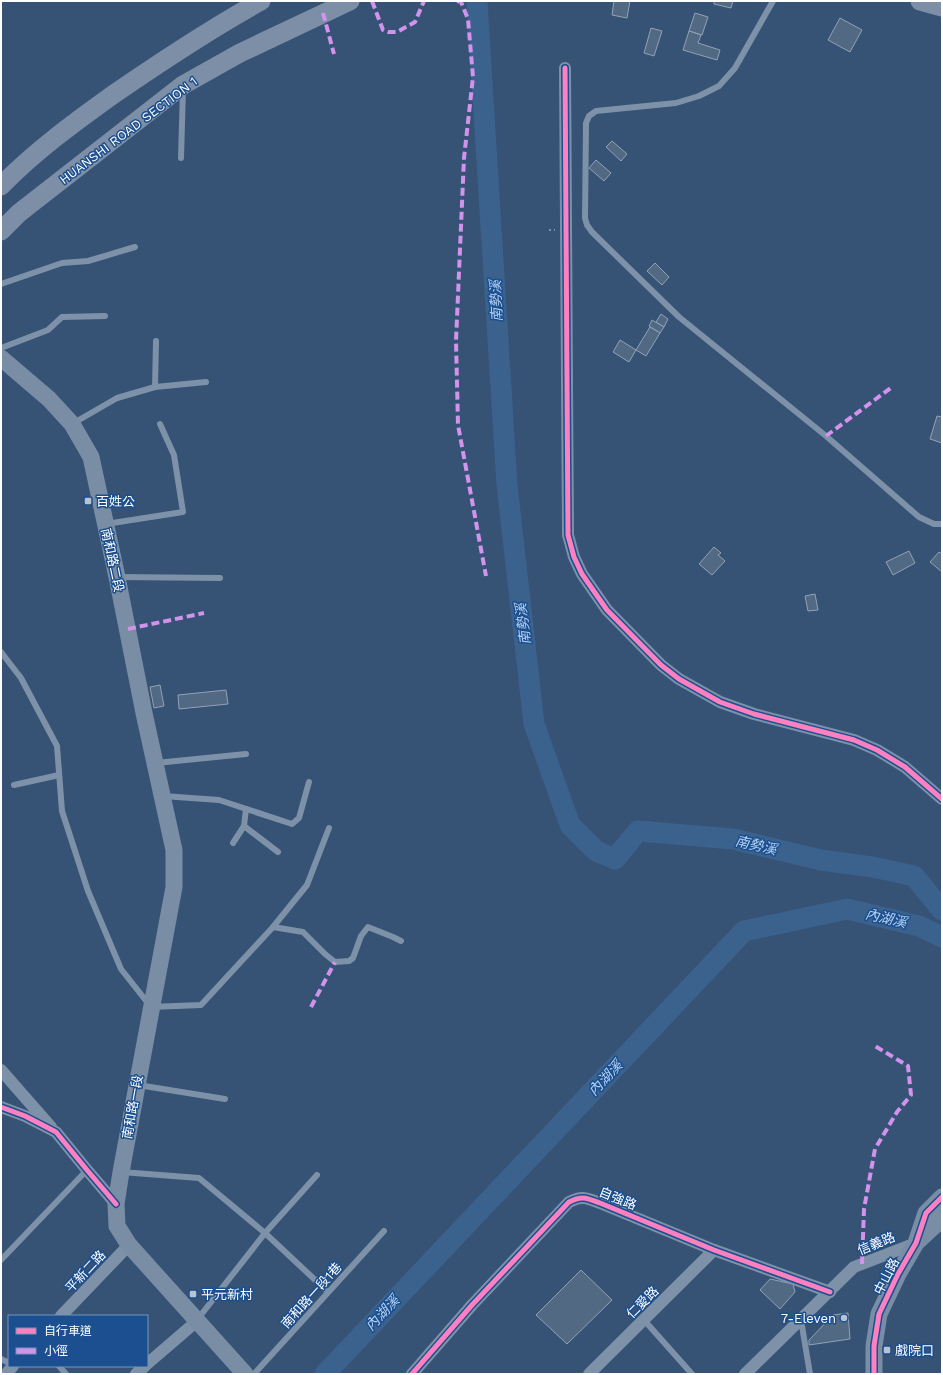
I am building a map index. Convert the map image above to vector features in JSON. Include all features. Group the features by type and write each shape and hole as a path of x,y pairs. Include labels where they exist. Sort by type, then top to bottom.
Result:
{"main road":[{"path":"1,186 68,127 164,60 223,22 261,1"},
{"name":"HUANSHI ROAD SECTION 1","path":"1,231 19,213 183,86 240,53 350,1"},
{"path":"920,1 942,7"},
{"name":"南和路二段","path":"1,358 49,399 72,424 91,457 162,796"},
{"name":"南和路一段","path":"162,796 174,850 174,887 121,1172 116,1204 117,1226 128,1245 245,1374"},
{"name":"中山路","path":"874,1374 874,1346 879,1314 898,1274 916,1243 926,1213 942,1197"},
{"name":"中山路","path":"916,1243 942,1220"}],"street":[{"path":"565,68 568,535 574,557 582,574 607,610 661,665 679,679 720,702 754,714 854,740 877,750 905,767 942,799"},
{"path":"1,1070 56,1132 116,1204"},
{"path":"1,1107 25,1116 56,1132"},
{"name":"自強路","path":"412,1374 483,1294 569,1202 577,1198 586,1198 600,1202 714,1250 830,1292"},
{"name":"信義路","path":"745,1374 854,1267 916,1243"},
{"name":"平新二路","path":"62,1315 128,1245"},
{"name":"仁愛路","path":"589,1374 714,1250"},
{"path":"148,1363 196,1321"},
{"path":"136,1374 144,1367"}],"lane":[{"path":"774,1 735,68 719,86 699,96 676,103 596,111 589,116 586,123 585,218 592,232 679,317 826,436 919,517 934,524 942,524"},
{"path":"181,158 183,86"},
{"path":"1,284 62,263 88,261 135,247"},
{"path":"1,348 48,330 62,317 105,316"},
{"path":"155,387 156,341"},
{"path":"72,424 116,398 155,387 206,382"},
{"path":"106,524 183,512 174,455 160,424"},
{"path":"117,577 220,578"},
{"path":"1,652 21,678 57,746 62,811 88,891 121,969 151,1007 201,1005 273,927 307,885 329,828"},
{"path":"155,763 246,754"},
{"path":"14,785 59,775"},
{"path":"162,796 219,800 292,824 300,818 309,782"},
{"path":"233,843 244,826 246,809"},
{"path":"244,826 278,852"},
{"path":"273,927 303,932 335,962 349,961 353,958 361,936 368,927 401,941"},
{"path":"136,1085 225,1098"},
{"path":"1,1260 87,1170"},
{"path":"121,1172 199,1178 265,1233 328,1292"},
{"path":"196,1321 265,1233 317,1175"},
{"name":"南和路一段1巷","path":"254,1374 384,1231"},
{"path":"644,1320 692,1374"},
{"path":"801,1320 810,1374"}],"building":[{"path":"614,1 630,1 627,18 612,15"},
{"path":"714,1 733,1 731,8 714,4"},
{"path":"695,13 708,17 702,35 689,31"},
{"path":"840,18 862,30 850,52 828,40"},
{"path":"651,28 662,31 654,56 644,53"},
{"path":"689,31 701,35 698,43 720,50 717,60 683,50"},
{"path":"612,141 627,154 621,161 606,147"},
{"path":"596,160 611,173 604,181 589,168"},
{"path":"655,263 669,277 662,285 647,271"},
{"path":"661,314 668,319 664,327 656,322"},
{"path":"652,320 664,327 660,333 649,326"},
{"path":"650,327 660,333 646,356 636,350"},
{"path":"620,340 636,350 629,362 613,352"},
{"path":"937,416 942,417 942,443 930,439"},
{"path":"714,547 721,553 718,555 725,561 712,575 699,564"},
{"path":"909,551 915,563 893,575 886,562"},
{"path":"939,552 942,554 942,572 930,562"},
{"path":"815,594 818,610 808,611 805,596"},
{"path":"160,685 164,706 154,708 150,687"},
{"path":"226,690 228,704 179,709 178,695"},
{"path":"581,1270 612,1300 567,1344 536,1315"},
{"path":"770,1279 793,1284 795,1292 780,1309 760,1290"},
{"path":"848,1313 850,1339 809,1345 809,1340 833,1315"}],"waterway":[{"name":"南勢溪","path":"477,1 507,485 534,724 570,825 596,851 615,859 638,831 733,839 821,860 873,867 914,876 942,910"},
{"name":"內湖溪","path":"325,1374 744,931 847,909 919,926 942,937"}],"marked path":[{"path":"372,1 383,30 388,32 397,32 415,22 424,1"},
{"path":"457,1 461,2 468,19 473,77 464,158 456,341 458,425 486,576"},
{"path":"323,13 334,54"},
{"path":"826,436 892,387"},
{"path":"128,629 204,613"},
{"path":"311,1007 335,962"},
{"path":"862,1264 864,1209 875,1149 897,1112 911,1095 908,1066 875,1046"}],"cycle path":[{"path":"565,68 568,535 574,557 582,574 607,610 661,665 679,679 720,702 754,714 854,740 877,750 905,767 942,799"},
{"path":"1,1107 25,1116 56,1132 116,1204"},
{"path":"874,1374 874,1346 879,1314 898,1274 916,1243 926,1213 942,1197"},
{"path":"412,1374 472,1305 569,1202 578,1198 592,1200 714,1250 830,1292"}],"place":[{"name":"百姓公","path":"88,501"},
{"name":"平元新村","path":"193,1294"},
{"name":"7-Eleven","path":"844,1318"},
{"name":"戲院口","path":"887,1350"}]}
